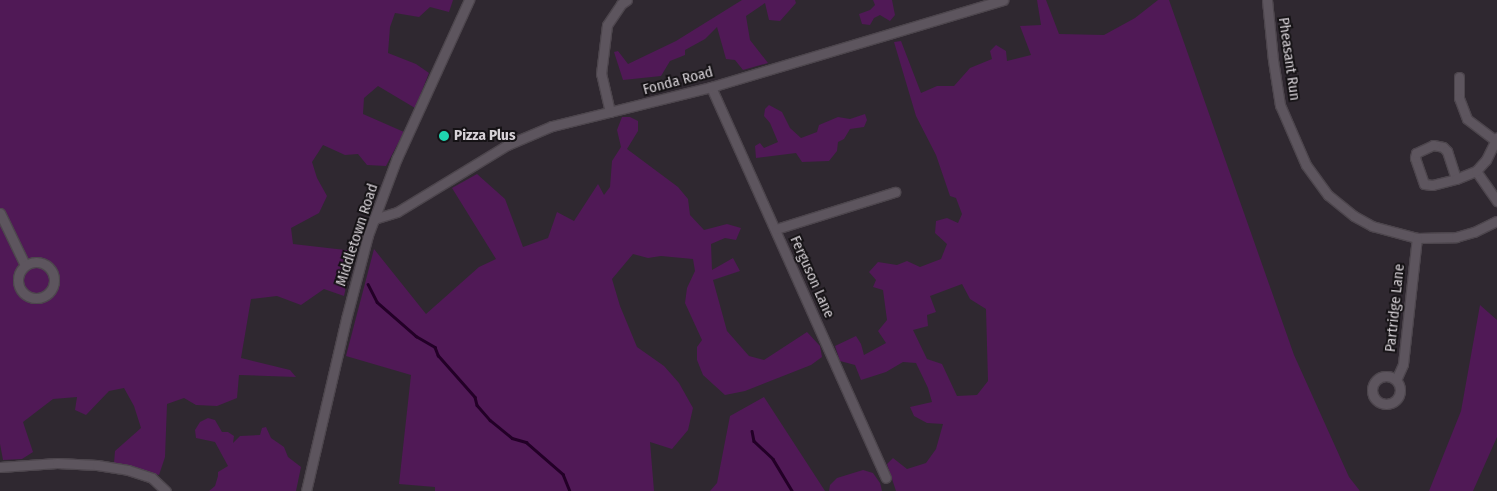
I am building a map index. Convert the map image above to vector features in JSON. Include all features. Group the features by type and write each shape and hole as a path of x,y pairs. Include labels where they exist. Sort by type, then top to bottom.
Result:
{"street":[{"name":"Middletown Road","path":"306,491 346,319 374,219 417,112 469,0"},
{"path":"610,112 601,74 607,25 621,4 627,0"},
{"name":"Fonda Road","path":"374,219 397,212 465,169 528,135 565,122 712,87 1003,0"},
{"name":"Pheasant Run","path":"1267,0 1280,105 1290,130 1316,181 1340,207 1354,216 1392,232 1417,238 1456,237 1474,232 1497,221"},
{"path":"1456,179 1449,154 1443,147 1433,146 1416,153 1417,168 1424,184 1432,186 1456,179 1476,171 1486,160 1496,138 1467,119 1459,98 1459,78"},
{"name":"Ferguson Lane","path":"712,87 886,478"},
{"path":"1476,171 1497,201"},
{"path":"776,229 895,192"},
{"path":"0,213 25,265"},
{"name":"Partridge Lane","path":"1396,380 1403,364 1417,238"},
{"path":"36,262 49,267 54,280 48,294 34,298 22,291 17,278 20,270 25,265 36,262"},
{"path":"0,468 57,463 97,465 128,470 152,478 166,491"}],"shaded area":[{"path":"0,0 453,0 449,12 430,7 419,17 395,13 390,27 388,53 416,64 429,73 415,108 378,86 364,98 363,114 404,132 386,166 367,165 358,154 345,155 323,145 312,162 317,178 327,196 319,213 291,228 293,244 354,251 344,296 324,289 301,305 277,296 251,299 241,358 290,370 296,377 239,375 237,398 217,406 196,405 184,398 167,404 165,457 159,475 114,463 115,451 141,428 134,406 124,388 109,391 86,415 75,410 77,397 53,399 23,422 33,452 22,459 3,460 0,444"},
{"path":"742,0 795,0 796,3 780,21 769,20 765,3 746,16 750,40 768,63 743,70 735,60 726,59 717,27 705,39 685,50 685,55 670,61 661,76 623,80 614,52 618,51 628,64 676,41"},
{"path":"873,0 892,0 895,15 890,21 880,15 874,18 870,25 862,24 859,14 870,10 875,5"},
{"path":"1037,0 1046,0 1059,34 1104,35 1135,18 1158,0 1169,0 1294,355 1349,477 1360,491 896,491 887,464 893,458 907,469 926,463 936,449 943,424 927,423 914,416 910,407 932,402 928,388 916,363 903,362 886,372 861,380 855,365 840,361 835,346 856,336 861,344 864,355 886,343 878,331 887,320 883,290 873,287 876,280 869,272 878,262 897,265 907,261 920,267 941,259 947,244 935,233 936,221 947,218 958,223 962,214 956,198 950,196 936,155 916,116 894,42 901,41 921,93 937,86 954,86 970,68 992,59 990,51 996,45 1006,51 1007,61 1031,55 1020,26 1041,25","holes":["962,284 970,299 986,309 988,381 977,395 957,396 942,364 927,359 913,330 928,326 927,315 936,312 930,296"]},
{"path":"769,105 782,112 790,128 801,138 817,132 819,125 838,117 850,119 865,114 867,120 864,127 850,129 844,139 838,142 837,151 829,161 802,162 796,153 756,158 755,146 760,143 764,148 778,142 770,123 764,116 765,109"},
{"path":"622,117 630,117 638,121 638,131 627,149 678,187 688,199 690,215 704,230 727,224 741,228 736,240 725,238 711,244 712,270 733,258 740,271 713,280 727,331 749,356 764,360 807,332 820,346 822,357 811,365 745,391 725,395 703,375 697,360 697,347 702,340 685,303 687,288 695,271 693,259 661,256 648,258 633,254 612,279 620,306 637,347 664,366 679,383 693,408 688,430 672,449 650,442 654,491 435,491 435,487 399,484 411,375 346,356 374,249 426,314 479,267 496,259 452,188 477,174 505,199 523,247 548,238 557,212 574,221 598,184 604,195 610,187 612,161 621,147 617,130"},
{"path":"1480,305 1497,320 1497,437 1473,491 1429,491 1461,411"},
{"path":"764,397 825,491 710,491 717,483 730,416"},
{"path":"208,418 215,420 222,432 228,432 234,436 233,443 240,436 260,435 262,428 266,427 271,438 284,447 288,457 301,467 296,491 209,491 215,486 218,472 228,466 215,442 196,438 195,430 200,422"},
{"path":"863,470 873,473 880,483 882,491 829,491 830,485 837,478"}],"waterway":[{"path":"368,284 377,302 416,336 435,347 438,355 475,397 477,405 490,420 512,438 526,442 563,474 570,491"},
{"path":"752,431 754,441 773,459 792,491"}],"place":[{"name":"Pizza Plus","path":"444,136"}]}
